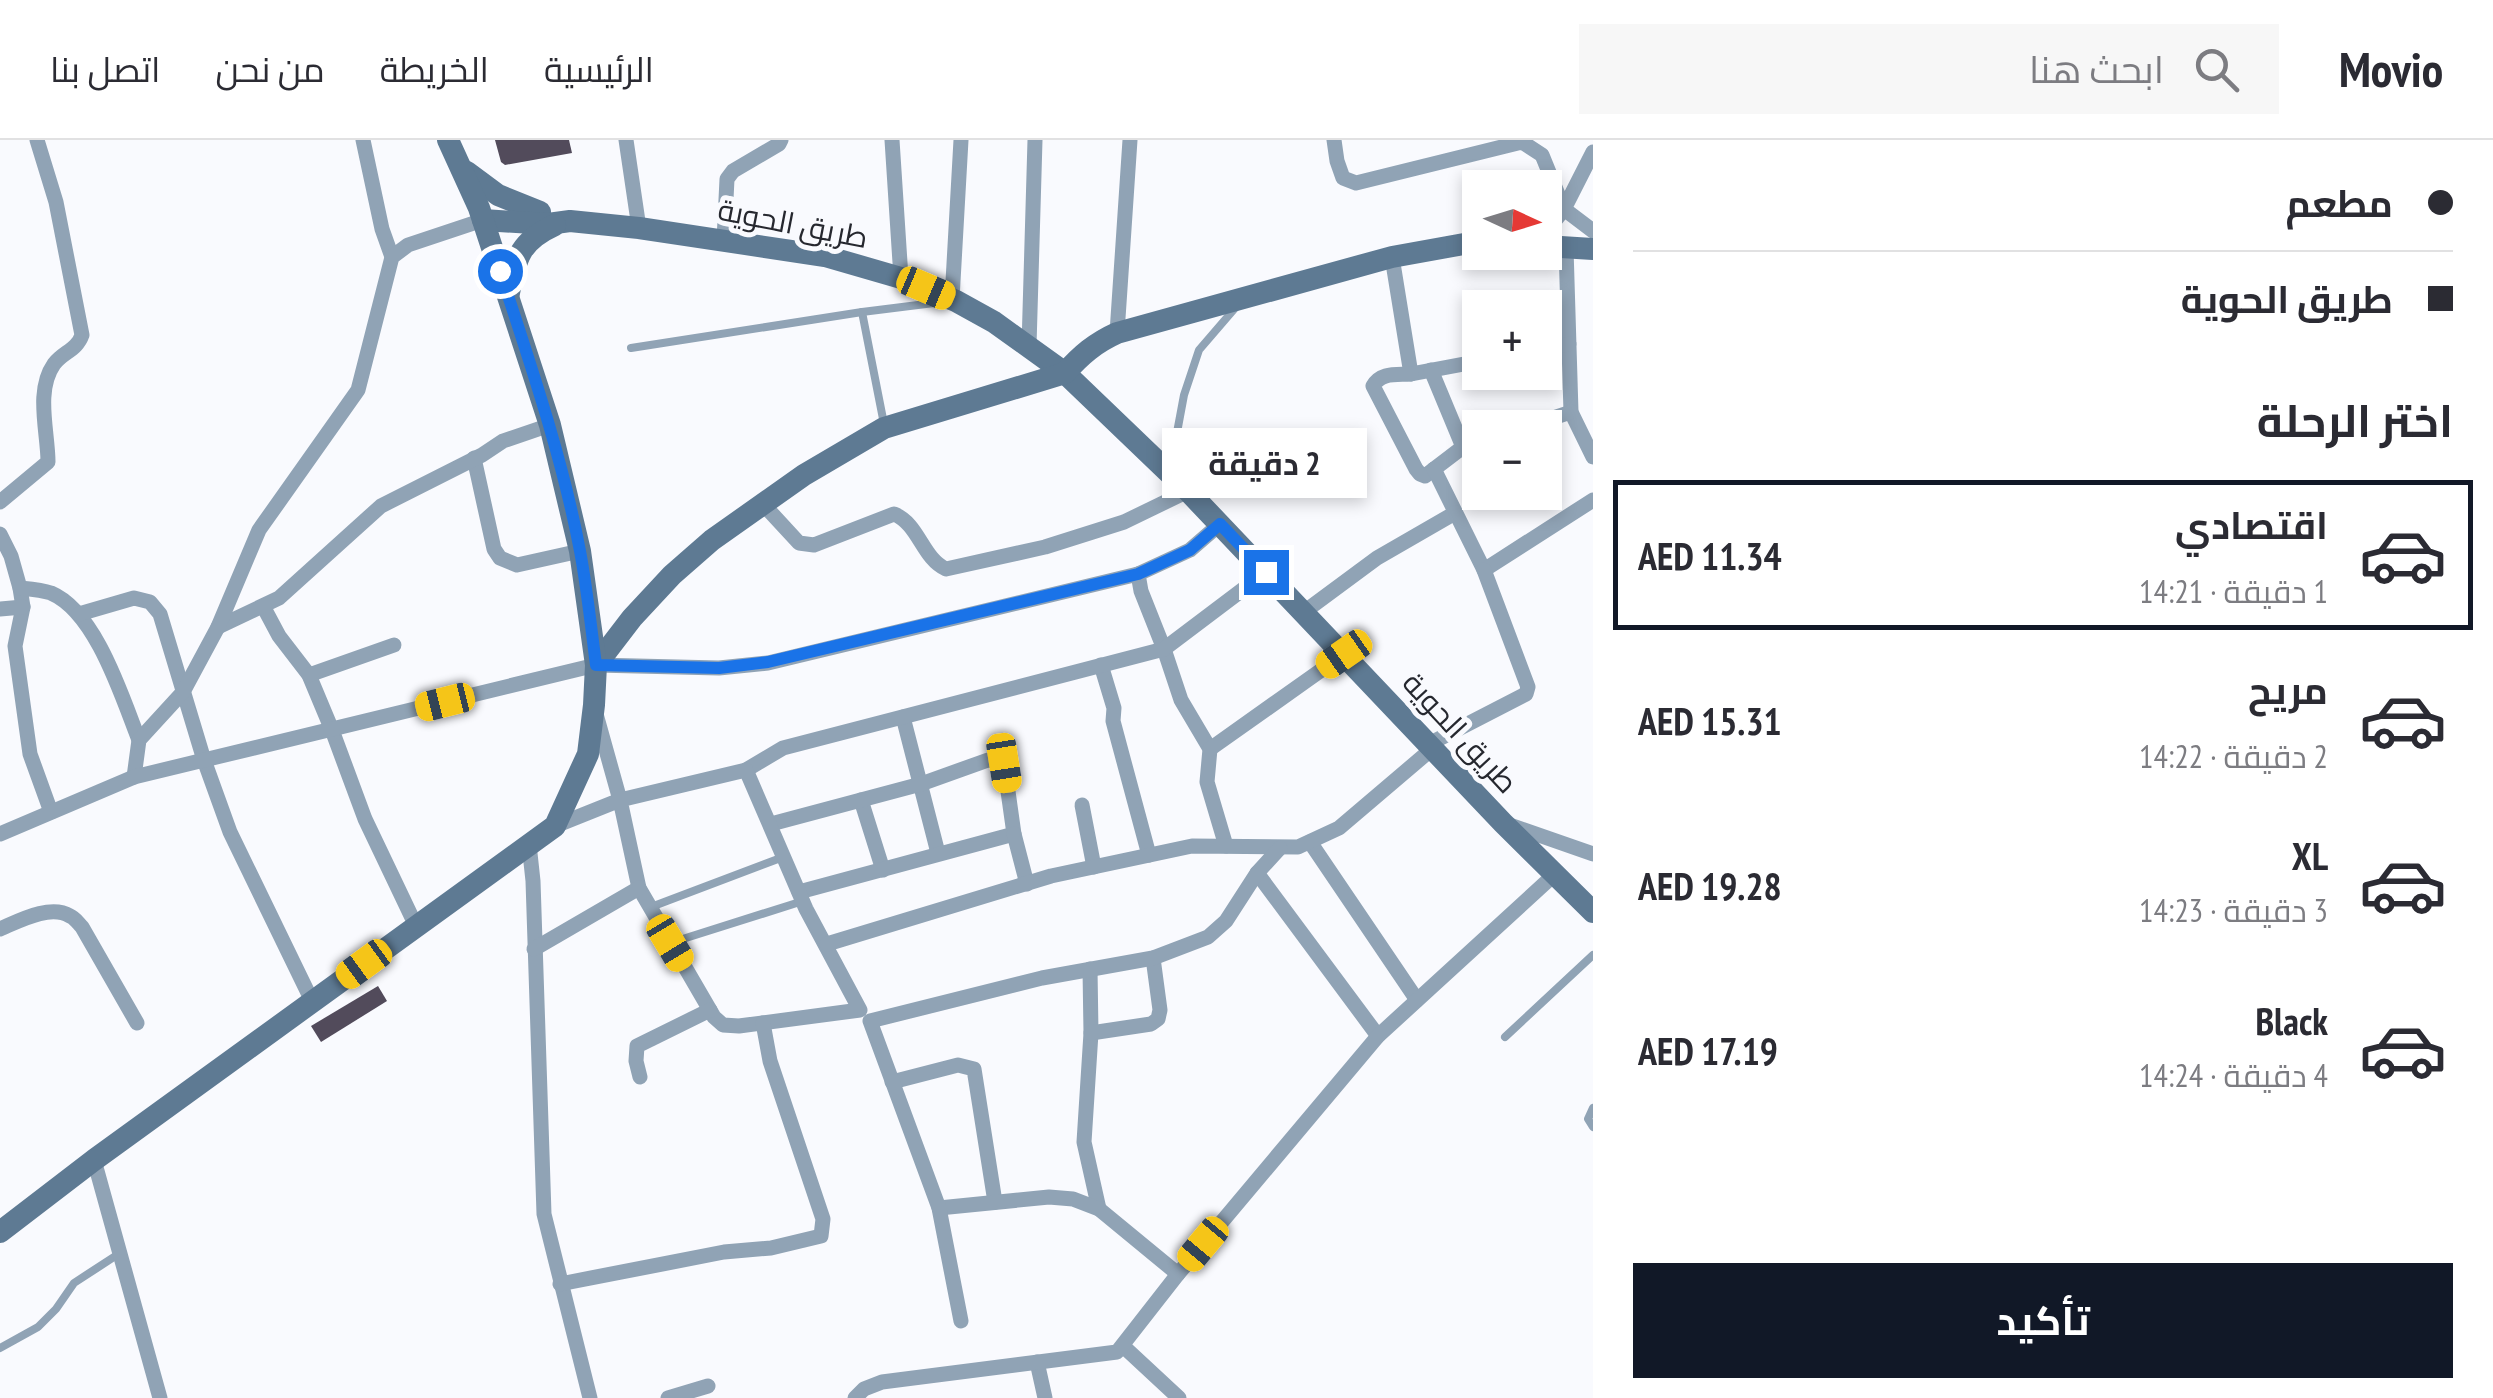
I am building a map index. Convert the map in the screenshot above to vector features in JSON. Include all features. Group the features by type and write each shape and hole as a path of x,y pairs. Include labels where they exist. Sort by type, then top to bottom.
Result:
{"street":[{"path":"139,740 183,692 218,628 259,530 358,390 392,257 382,229 364,140"},
{"path":"448,140 481,214 550,425 580,551 596,665 594,705 588,754 555,826"},
{"path":"626,140 639,228"},
{"path":"724,240 727,179 732,170 781,140"},
{"path":"892,140 901,278"},
{"path":"954,300 962,140"},
{"path":"1030,346 1035,140"},
{"path":"1117,333 1130,140"},
{"path":"1334,140 1343,178 1356,183 1525,141 1542,155 1564,209 1593,231"},
{"path":"0,502 48,462 46,384 57,360 79,343 82,335 43,141"},
{"path":"1562,211 1593,152"},
{"path":"460,167 498,195 556,218 519,252 508,296"},
{"path":"392,257 408,245 481,214"},
{"name":"طريق الحوية","path":"481,214 639,228 825,256 901,278 954,300 1030,346 1065,374 1188,491 1503,822 1593,910"},
{"path":"596,665 632,618 712,540 804,474 884,428 1065,374 1097,342 1117,333 1392,257 1462,244"},
{"path":"1562,247 1593,249"},
{"path":"1392,257 1412,374"},
{"path":"1559,270 1569,344 1571,412 1593,457"},
{"path":"1562,345 1569,344"},
{"path":"1462,364 1384,375 1373,386 1420,474 1425,476 1462,448"},
{"path":"1431,370 1462,445"},
{"path":"1562,415 1571,412"},
{"path":"218,628 279,598 381,506 503,441 550,425"},
{"path":"474,458 494,550 500,558 517,566 580,551"},
{"path":"827,944 1028,884 1148,855 1192,846 1298,847 1339,828 1431,746 1526,694 1528,687 1484,570 1434,468"},
{"path":"763,504 799,543 814,544 894,514 905,518 936,564 946,568 1045,547 1124,522 1188,491"},
{"path":"1484,570 1593,500"},
{"path":"1304,612 1377,558 1456,513"},
{"path":"0,834 134,777 596,665 719,668 768,662 1138,574 1190,550 1220,524"},
{"path":"0,534 11,556 23,607 15,646 30,754 52,812"},
{"path":"0,1232 555,826 620,800 746,770 783,748 1164,649 1266,572"},
{"path":"1138,574 1181,700 1210,748 1207,782 1226,846"},
{"path":"20,588 52,594 78,614 97,638 139,740 134,777"},
{"path":"78,614 134,598 150,602 160,614 230,832 312,1001"},
{"path":"263,606 279,636 309,676 364,820 416,926"},
{"path":"0,608 23,607"},
{"path":"309,676 394,644"},
{"path":"1210,748 1344,654"},
{"path":"1101,665 1148,855"},
{"path":"594,705 620,800 638,888 722,1024 865,1016 1153,958 1208,937 1226,921 1257,874 1280,848"},
{"path":"903,717 938,854"},
{"path":"771,824 921,784 988,760 1004,763 1014,834 1028,884"},
{"path":"746,770 801,896 865,1016 892,1082 938,1208 961,1321"},
{"path":"861,800 883,870"},
{"path":"1082,805 1094,867"},
{"path":"1503,822 1593,854"},
{"path":"801,896 1014,834"},
{"path":"1310,842 1418,1000"},
{"path":"528,844 533,881 544,1214 590,1398"},
{"path":"1257,874 1378,1036"},
{"path":"855,1398 864,1389 882,1382 1117,1352 1378,1036 1555,874"},
{"path":"534,948 638,888"},
{"path":"0,929 54,912 70,916 82,927 137,1023"},
{"path":"1091,1033 1151,1024 1158,1019 1153,958"},
{"path":"1090,969 1091,1033 1084,1142 1099,1209"},
{"path":"640,1077 638,1046 710,1010"},
{"path":"560,1284 821,1236 823,1218 770,1061 763,1023"},
{"path":"892,1082 958,1065 974,1069 995,1202"},
{"path":"94,1160 160,1398"},
{"path":"938,1208 1049,1197 1073,1199 1099,1209 1178,1274"},
{"path":"1124,1346 1178,1398"},
{"path":"1036,1362 1045,1398"},
{"path":"668,1398 708,1386"}],"lane":[{"path":"1170,473 1184,395 1199,350 1246,296"},
{"path":"631,348 954,300"},
{"path":"862,312 884,428"},
{"path":"651,907 786,856"},
{"path":"670,943 801,896"},
{"path":"1506,1037 1593,954"},
{"path":"1593,1108 1588,1119 1593,1127"},
{"path":"0,1348 38,1327 74,1284 120,1253"}],"building":[{"path":"495,140 569,140 572,153 505,165"},
{"path":"378,986 387,1001 321,1042 311,1026"}],"route":[{"path":"500,271 550,425 580,551 596,665 719,668 768,662 1138,574 1190,550 1220,524 1266,572"}]}
